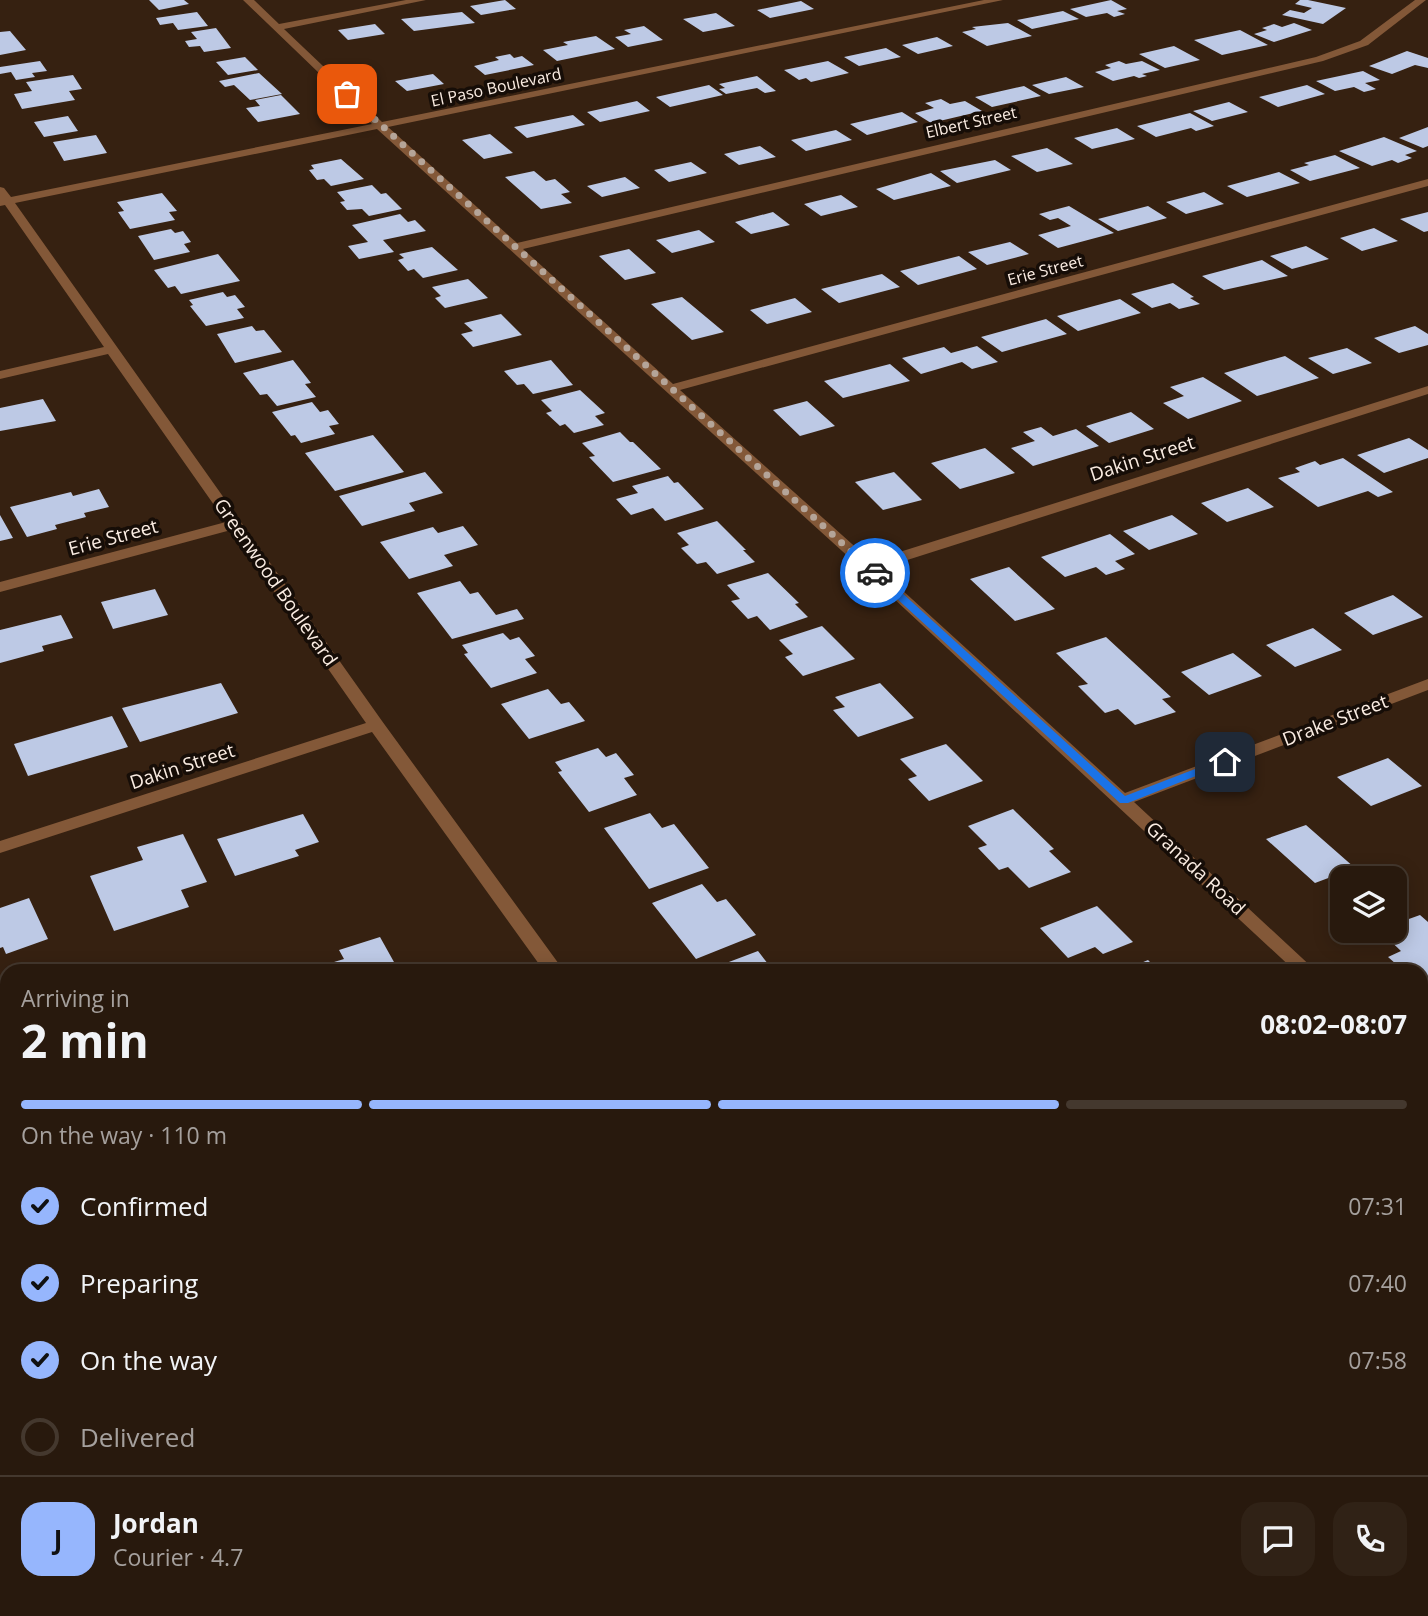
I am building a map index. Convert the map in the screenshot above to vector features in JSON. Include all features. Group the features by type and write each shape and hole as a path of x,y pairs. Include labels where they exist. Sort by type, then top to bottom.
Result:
{"street":[{"name":"Granada Road","path":"248,0 381,127 1124,800 1300,964"},
{"path":"278,27 421,0"},
{"name":"El Paso Boulevard","path":"3,199 381,127 998,0"},
{"name":"Elbert Street","path":"515,247 1319,59 1364,43 1421,0"},
{"name":"Erie Street","path":"670,389 1428,183"},
{"name":"Greenwood Boulevard","path":"3,199 549,964"},
{"path":"0,375 111,349"},
{"name":"Dakin Street","path":"868,567 1428,390"},
{"name":"Erie Street","path":"0,587 236,524"},
{"name":"Drake Street","path":"1124,800 1428,684"},
{"name":"Dakin Street","path":"0,847 376,725"}],"building":[{"path":"149,0 184,0 189,4 159,10"},
{"path":"505,0 516,9 481,15 470,6"},
{"path":"1111,0 1127,9 1117,11 1125,14 1114,17 1107,13 1086,17 1070,9"},
{"path":"1300,0 1346,8 1323,24 1282,15 1290,10 1304,13 1312,8 1295,4"},
{"path":"801,1 814,9 770,18 757,10"},
{"path":"1063,11 1079,19 1032,29 1017,20"},
{"path":"197,12 208,26 178,30 173,23 160,25 156,18"},
{"path":"462,12 475,23 414,31 401,19"},
{"path":"716,13 735,26 703,32 683,19"},
{"path":"1008,23 1032,36 987,46 962,32 976,29 972,27"},
{"path":"1294,23 1312,30 1274,42 1254,34 1267,30 1262,28 1274,24 1282,27"},
{"path":"375,24 385,34 348,40 338,30"},
{"path":"644,26 663,40 628,47 615,37 631,34 624,30"},
{"path":"216,28 231,48 204,52 200,46 189,47 185,41 197,39 191,32"},
{"path":"1240,30 1268,45 1222,55 1194,40"},
{"path":"10,31 26,50 0,55 0,32"},
{"path":"596,36 615,49 557,61 543,50 568,45 563,42"},
{"path":"937,37 953,46 918,54 902,45"},
{"path":"1174,46 1200,60 1165,68 1139,54"},
{"path":"886,48 901,57 859,66 844,57"},
{"path":"1407,51 1428,58 1428,68 1415,65 1392,74 1369,66"},
{"path":"510,54 514,58 522,56 534,65 485,75 474,66 499,60 495,57"},
{"path":"245,57 258,70 228,75 216,62"},
{"path":"40,61 47,71 32,73 35,77 16,80 11,72 0,74 0,67"},
{"path":"828,61 849,73 811,82 806,78 799,80 784,70"},
{"path":"1119,61 1126,64 1142,61 1160,70 1142,74 1147,76 1139,78 1134,76 1113,81 1095,72 1111,68 1105,65"},
{"path":"1363,71 1380,80 1365,83 1376,89 1364,92 1354,87 1335,91 1316,81"},
{"path":"259,73 282,94 250,100 234,85 225,87 219,81"},
{"path":"433,74 444,84 407,91 395,81"},
{"path":"73,75 82,89 69,91 75,100 22,109 14,94 32,91 26,82"},
{"path":"757,76 776,91 765,93 757,88 726,94 719,89 725,88 719,84"},
{"path":"1066,77 1084,87 1049,94 1032,85"},
{"path":"709,85 723,95 670,107 656,97"},
{"path":"1307,85 1325,94 1278,107 1259,97"},
{"path":"1024,86 1041,96 992,107 975,97"},
{"path":"281,95 300,114 258,122 246,108 260,106 255,100"},
{"path":"941,99 950,104 965,101 982,111 931,123 915,113 934,108 925,103"},
{"path":"637,101 650,111 600,122 587,112"},
{"path":"1229,102 1248,112 1212,121 1193,111"},
{"path":"902,112 918,122 867,135 850,124"},
{"path":"1190,113 1214,126 1196,131 1191,128 1156,137 1137,126"},
{"path":"573,115 585,125 527,138 514,127"},
{"path":"68,116 78,131 44,137 34,122"},
{"path":"1428,127 1428,146 1423,148 1399,138"},
{"path":"1117,128 1135,139 1092,149 1074,138"},
{"path":"836,130 852,140 806,151 791,140"},
{"path":"490,134 513,153 484,159 462,140"},
{"path":"96,135 107,153 64,161 53,142"},
{"path":"1384,137 1417,151 1405,155 1412,158 1398,163 1392,160 1372,166 1339,151"},
{"path":"760,146 776,157 739,165 724,154"},
{"path":"1047,148 1073,164 1037,172 1011,156"},
{"path":"1335,155 1360,168 1310,181 1290,170 1309,165 1304,163"},
{"path":"341,159 364,179 331,186 324,179 317,180 309,170 314,169 311,165"},
{"path":"995,160 1011,170 957,183 940,171"},
{"path":"691,162 707,173 669,182 654,170"},
{"path":"534,171 546,181 555,179 570,192 561,194 572,203 541,209 505,177"},
{"path":"1279,172 1300,183 1247,197 1227,186"},
{"path":"931,173 951,186 894,200 876,189"},
{"path":"625,177 640,188 602,197 587,186"},
{"path":"372,185 381,194 386,193 402,209 369,216 362,209 347,210 340,202 345,201 337,192"},
{"path":"1204,192 1224,204 1186,214 1166,202"},
{"path":"162,193 177,211 169,212 175,220 130,229 118,212 124,211 117,202"},
{"path":"841,195 858,207 821,216 804,204"},
{"path":"1069,206 1114,233 1058,248 1038,235 1071,226 1058,218 1050,220 1039,214"},
{"path":"1148,206 1167,218 1118,231 1098,219"},
{"path":"773,212 790,225 751,234 735,222"},
{"path":"1428,212 1428,231 1424,232 1400,219"},
{"path":"400,214 408,222 415,220 426,231 383,240 394,252 359,259 348,246 368,242 352,225"},
{"path":"1374,228 1398,241 1362,251 1340,238"},
{"path":"171,229 175,233 183,231 191,242 184,244 190,252 154,260 138,236"},
{"path":"699,230 715,242 672,253 656,240"},
{"path":"1010,242 1029,254 987,265 968,252"},
{"path":"1306,246 1329,259 1292,269 1270,256"},
{"path":"432,247 458,270 423,278 414,269 408,271 398,260 404,258 399,254"},
{"path":"629,249 656,273 625,280 599,256"},
{"path":"218,254 240,281 181,294 175,286 168,288 154,270"},
{"path":"959,256 977,269 918,285 900,271"},
{"path":"1262,260 1288,276 1224,290 1202,276"},
{"path":"882,274 900,287 839,303 821,289"},
{"path":"468,279 488,298 445,308 435,298 441,296 432,287"},
{"path":"1173,283 1200,304 1179,309 1170,303 1152,308 1131,294"},
{"path":"223,292 227,297 235,295 245,307 237,309 244,318 206,326 190,306 193,305 189,300"},
{"path":"682,297 724,332 692,340 651,304"},
{"path":"795,298 812,312 767,324 750,310"},
{"path":"1120,299 1141,313 1078,331 1057,316"},
{"path":"501,314 522,335 473,347 461,334 473,331 464,323"},
{"path":"1046,319 1067,334 1002,352 981,337"},
{"path":"252,326 256,331 264,330 282,352 235,363 217,334"},
{"path":"1415,326 1428,334 1428,345 1399,353 1374,338"},
{"path":"977,346 998,362 972,369 962,362 921,374 902,358 944,347 951,353"},
{"path":"1347,348 1372,363 1333,374 1308,358"},
{"path":"1285,356 1319,378 1257,396 1224,373"},
{"path":"293,360 311,383 305,384 316,397 277,406 267,394 260,395 243,373"},
{"path":"551,360 573,385 533,394 524,384 517,385 504,371"},
{"path":"890,364 910,381 843,398 824,381"},
{"path":"1203,377 1242,401 1188,419 1163,403 1184,396 1170,387"},
{"path":"580,390 605,413 595,416 604,425 574,433 565,424 560,426 546,413 552,411 541,400"},
{"path":"43,399 56,421 0,431 0,408"},
{"path":"807,401 835,426 800,436 773,410"},
{"path":"312,402 320,412 328,410 339,424 329,426 335,434 301,443 295,435 291,436 272,412"},
{"path":"1131,412 1154,429 1109,443 1086,426"},
{"path":"1041,427 1053,436 1076,429 1099,446 1033,466 1011,448 1035,441 1023,432"},
{"path":"620,432 661,469 613,482 589,457 595,456 582,443"},
{"path":"373,435 404,472 335,491 305,453"},
{"path":"1409,438 1428,450 1428,458 1384,473 1357,455"},
{"path":"985,448 1015,473 960,489 931,463"},
{"path":"1343,458 1393,492 1378,497 1368,491 1318,507 1278,478 1300,472 1295,468 1315,461 1320,465"},
{"path":"425,472 443,493 409,503 415,511 362,526 339,496"},
{"path":"894,472 922,500 883,510 855,482"},
{"path":"668,476 674,483 678,482 704,509 665,521 653,508 631,515 616,499 638,493 632,486"},
{"path":"1248,488 1274,507 1227,522 1201,503"},
{"path":"99,489 109,507 84,513 86,517 55,525 57,529 27,537 10,507 71,492 73,496"},
{"path":"0,515 13,538 0,541"},
{"path":"1172,515 1198,534 1149,550 1123,531"},
{"path":"717,521 755,562 717,574 706,562 697,564 681,548 689,545 677,533"},
{"path":"463,526 478,545 444,555 453,566 409,579 380,542 433,527 438,533"},
{"path":"1110,534 1135,554 1115,561 1125,569 1106,575 1096,567 1065,577 1041,557"},
{"path":"1009,567 1055,609 1015,621 970,579"},
{"path":"768,573 799,603 795,604 808,617 770,630 757,616 748,619 731,601 740,599 727,585"},
{"path":"460,581 470,594 478,592 496,615 517,609 524,619 452,639 417,593"},
{"path":"155,589 168,615 113,629 101,602"},
{"path":"1393,595 1423,617 1373,635 1344,613"},
{"path":"61,615 73,638 42,646 44,651 0,663 0,630"},
{"path":"822,626 855,659 803,676 785,657 793,654 779,640"},
{"path":"1313,628 1342,650 1295,667 1266,645"},
{"path":"503,633 510,640 519,637 535,656 525,659 537,673 491,688 464,654 468,653 462,645"},
{"path":"1106,637 1171,697 1162,699 1176,712 1135,725 1118,709 1105,713 1078,686 1088,684 1056,653"},
{"path":"1233,653 1262,676 1209,695 1181,672"},
{"path":"221,683 238,713 140,742 122,708"},
{"path":"880,683 914,718 858,737 833,710 845,707 835,697"},
{"path":"548,689 561,704 569,702 585,721 529,739 501,704"},
{"path":"112,716 128,747 28,776 14,744"},
{"path":"946,744 983,781 929,801 908,779 917,776 900,759"},
{"path":"598,748 606,757 616,753 634,775 624,778 637,795 589,812 558,772 562,771 555,762"},
{"path":"1388,758 1422,786 1371,806 1337,777"},
{"path":"1013,809 1054,849 1049,851 1071,872 1029,888 1008,867 999,870 978,848 987,845 968,826"},
{"path":"650,813 662,828 674,824 709,868 649,889 604,828"},
{"path":"303,814 319,842 295,850 299,856 235,876 217,839"},
{"path":"1306,825 1353,866 1330,866 1330,877 1315,883 1266,839"},
{"path":"183,834 207,882 181,890 189,907 114,931 90,876 143,860 137,847"},
{"path":"702,884 717,902 726,899 756,935 696,959 652,903"},
{"path":"29,898 48,939 6,954 3,947 0,948 0,908"},
{"path":"1097,906 1133,942 1103,954 1095,947 1068,958 1040,928"},
{"path":"1420,915 1428,922 1428,964 1396,964 1388,957 1401,951 1393,943 1407,943 1407,920"},
{"path":"380,937 395,964 327,964 344,959 339,950"},
{"path":"758,951 768,964 724,964"}],"way so far":[{"path":"347,94 875,573"}],"route":[{"path":"875,573 1124,800 1225,762"}]}
